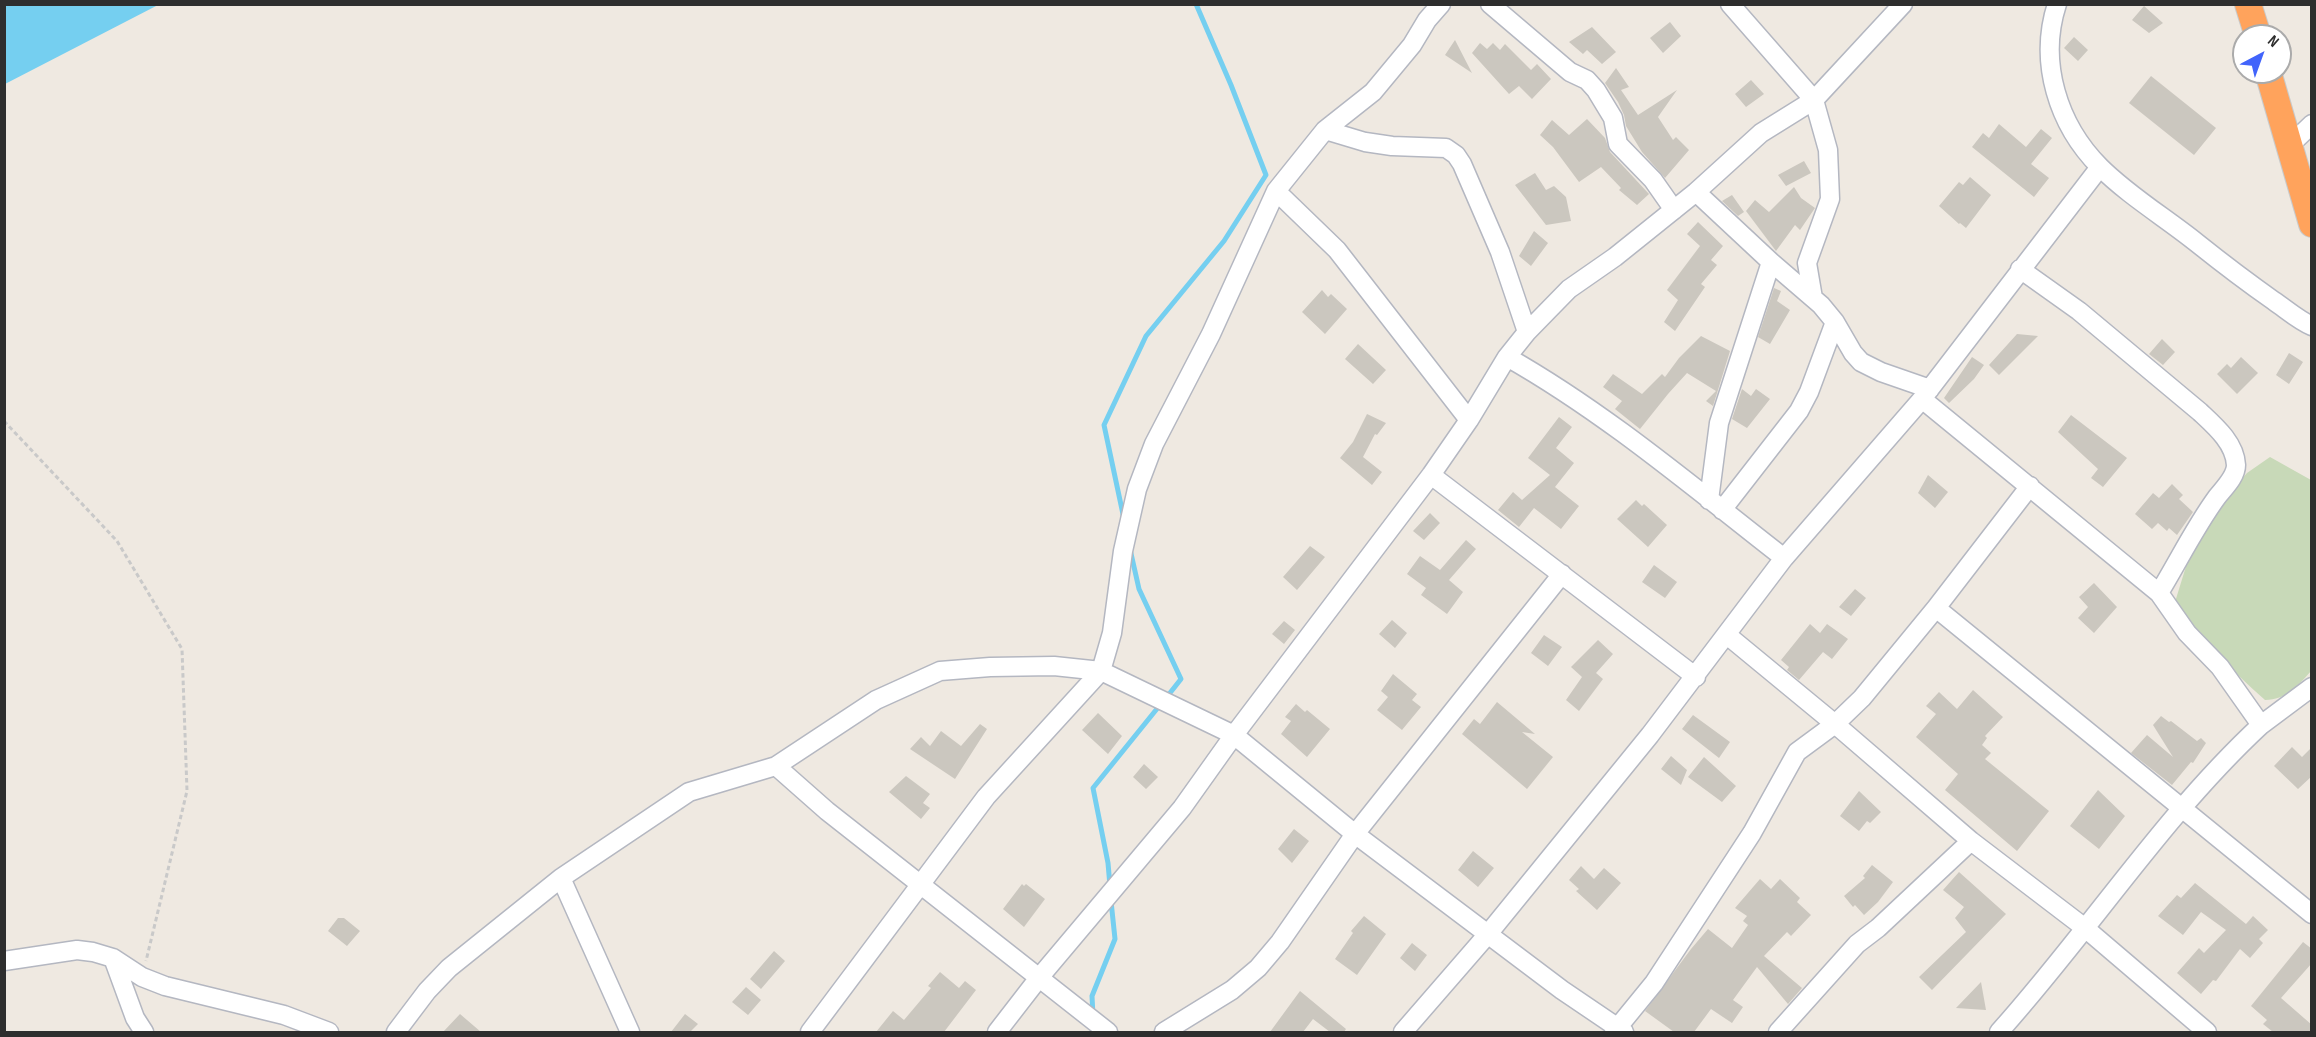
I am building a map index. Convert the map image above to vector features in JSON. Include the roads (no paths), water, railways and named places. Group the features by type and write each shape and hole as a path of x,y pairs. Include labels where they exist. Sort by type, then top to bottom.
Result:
{"highway":[{"path":"2248,4 2254,24"},
{"path":"2271,84 2312,224"}],"street":[{"path":"810,1032 986,797 1101,671 1112,633 1123,551 1137,489 1154,444 1211,334 1276,191 1324,130 1373,92 1441,4"},
{"path":"1490,4 1570,72 1587,80 1596,90 1613,118 1618,144 1641,166 1674,210"},
{"path":"1730,4 1814,100 1828,150 1830,199 1807,263 1813,298"},
{"path":"997,1032 1038,979 1182,808 1234,735 1431,475 1508,357 1527,332 1569,289 1674,210 1761,133 1814,100 1903,4"},
{"path":"2057,4 2053,16 2049,62 2057,102 2074,136 2100,167 2230,270 2312,326"},
{"path":"2289,146 2312,124"},
{"path":"1324,130 1365,142 1392,146 1446,148 1456,155 1500,252 1527,332"},
{"path":"1403,1032 1488,934 1696,677 1784,558 1926,394 2100,167"},
{"path":"1276,191 1337,250 1469,420"},
{"path":"1696,192 1813,298 1835,322 1853,353 1861,362 1926,394 2030,486 2159,593 2187,633 2220,667 2261,725"},
{"path":"1716,505 1719,423 1771,262"},
{"path":"2020,269 2079,311 2200,412 2231,448 2236,466 2233,477 2213,503 2159,593"},
{"path":"1716,505 1799,411 1809,392 1835,322"},
{"path":"1508,357 1556,385 1784,558"},
{"path":"1431,475 1696,677"},
{"path":"396,1032 448,968 561,878 689,792 776,766 876,700 940,671 990,667 1054,666 1101,671 1234,735 1355,834 1619,1031 1654,983 1752,833 1797,752 1835,724 1862,698 1936,608 2030,486"},
{"path":"1164,1032 1232,990 1258,968 1280,942 1355,834 1563,574"},
{"path":"1936,608 2180,808 2308,904"},
{"path":"1726,635 1835,724 1971,841 2085,928 2207,1032"},
{"path":"2000,1032 2030,998 2180,808 2231,753 2261,725 2312,687"},
{"path":"776,766 827,811 1108,1032"},
{"path":"1778,1032 1857,944 1878,928 1971,841"},
{"path":"561,878 630,1032"},
{"path":"4,961 77,950 93,952 113,958 142,977 165,986 284,1015 329,1032"},
{"path":"113,958 135,1018 144,1032"}],"water":[{"path":"5,4 158,4 158,5 5,84"}],"waterway":[{"path":"1124,519 1104,425 1146,336 1224,241 1266,175 1196,4"},
{"path":"1130,549 1139,589 1181,679 1166,698"},
{"path":"1110,886 1108,863 1093,788 1160,705"},
{"path":"1093,1016 1092,996 1115,939 1111,901"}]}
